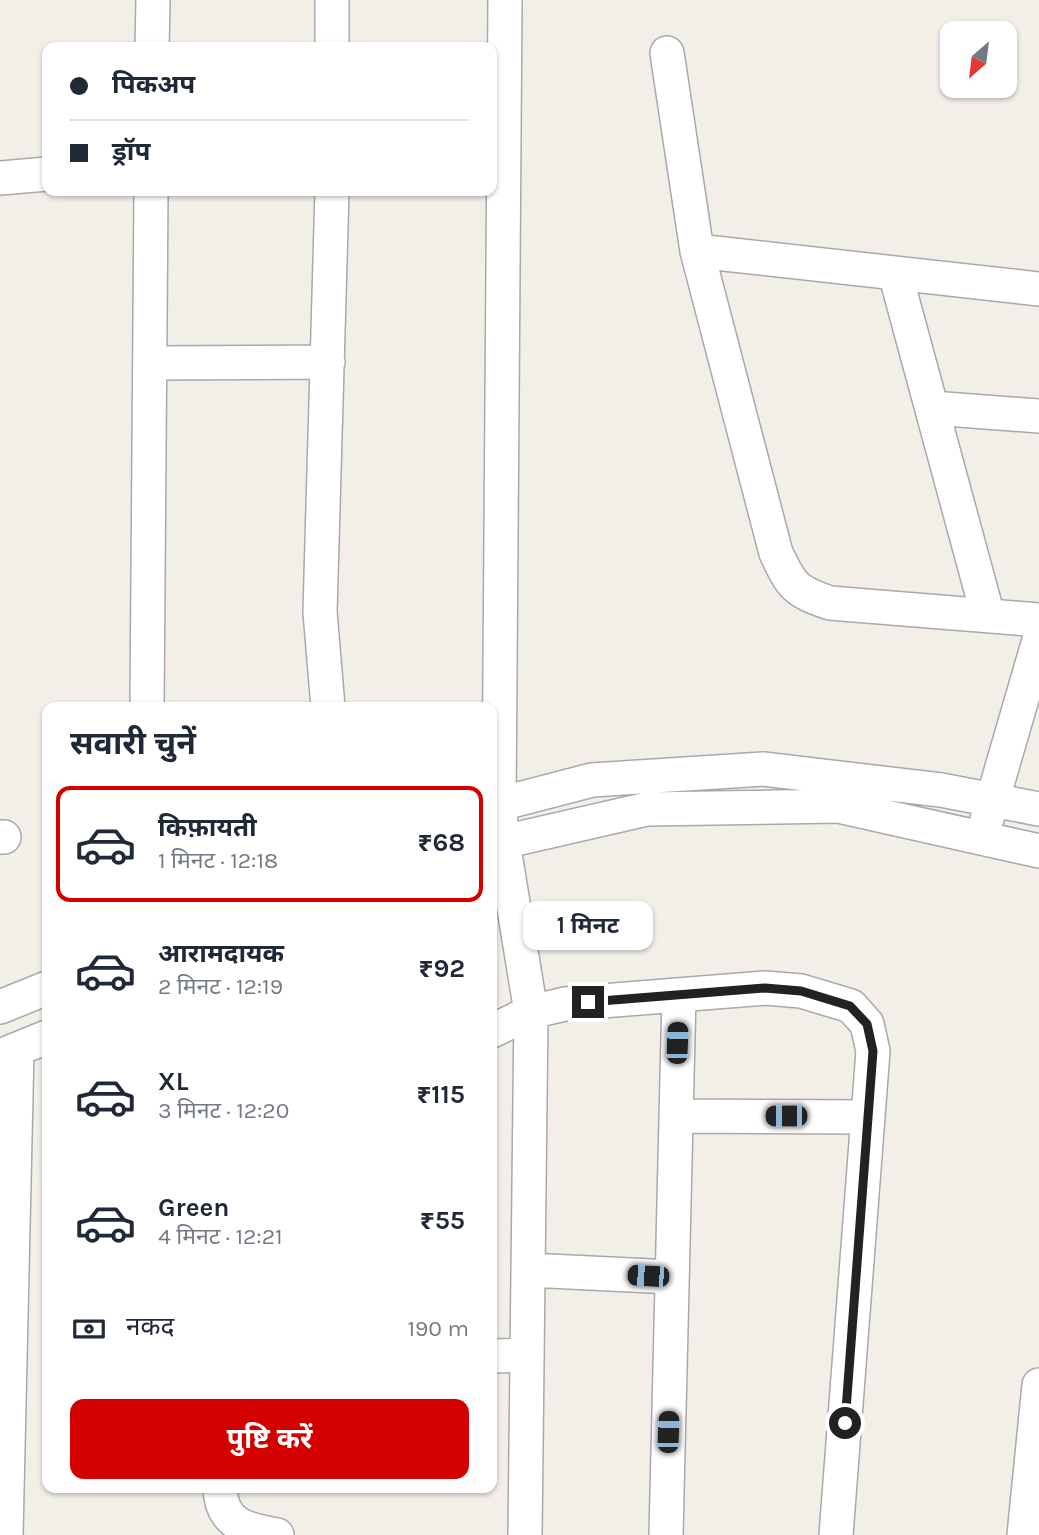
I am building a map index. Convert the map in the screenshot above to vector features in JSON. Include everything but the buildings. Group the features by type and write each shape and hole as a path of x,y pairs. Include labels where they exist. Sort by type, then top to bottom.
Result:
{"street":[{"path":"152,42 153,0"},
{"path":"332,0 332,42"},
{"path":"496,702 505,0"},
{"path":"667,53 697,251 776,553 789,581 808,596 831,603 1039,620"},
{"path":"0,178 42,174"},
{"path":"147,702 151,196"},
{"path":"328,702 320,612 332,196"},
{"path":"697,251 1039,289"},
{"path":"895,273 988,616"},
{"path":"150,363 328,362"},
{"path":"932,408 1039,416"},
{"path":"983,838 991,800 1039,640"},
{"path":"497,804 593,780 763,769 941,790 1039,808"},
{"path":"525,1535 531,1012 497,844 647,809 838,806 1039,851"},
{"path":"497,1029 531,1012 565,1003 765,988 801,991 850,1006 867,1024 873,1051 836,1535"},
{"path":"0,1007 42,990"},
{"path":"666,1535 679,995"},
{"path":"6,1535 8,1053 42,1039"},
{"path":"676,1116 868,1117"},
{"path":"528,1270 672,1278"},
{"path":"497,1356 527,1355"},
{"path":"1024,1535 1039,1385"},
{"path":"220,1493 230,1520 251,1531 277,1535"}],"route":[{"path":"588,1002 765,988 801,991 850,1006 867,1024 873,1051 845,1423"}]}
